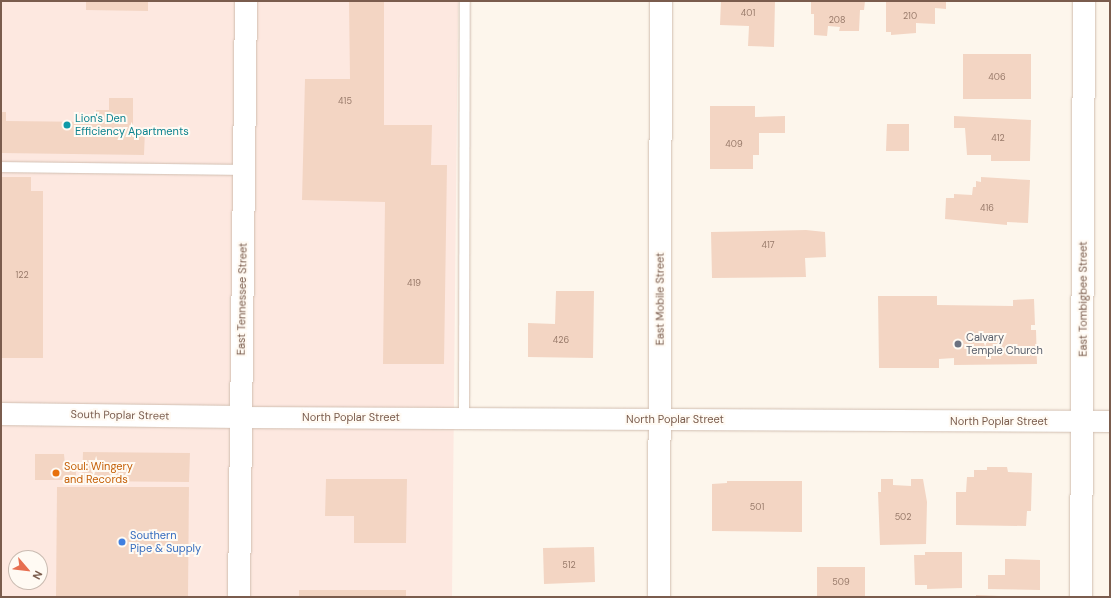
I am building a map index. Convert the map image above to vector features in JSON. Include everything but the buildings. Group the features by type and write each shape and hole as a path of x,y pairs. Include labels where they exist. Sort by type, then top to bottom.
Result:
{"street":[{"name":"East Tennessee Street","path":"239,597 246,1"},
{"name":"East Mobile Street","path":"659,597 661,1"},
{"name":"East Tombigbee Street","path":"1081,597 1084,1"},
{"name":"South Poplar Street","path":"1,414 240,417"},
{"name":"North Poplar Street","path":"240,417 1110,421"}],"lane":[{"path":"464,418 465,1"},
{"path":"1,167 243,170"}],"shaded area":[{"path":"1,1 458,1 452,597 1,597"}],"place":[{"name":"Lion's Den Efficiency Apartments","path":"67,125"},
{"name":"Calvary Temple Church","path":"958,344"},
{"name":"Soul: Wingery and Records","path":"56,473"},
{"name":"Southern Pipe & Supply","path":"122,542"}]}
